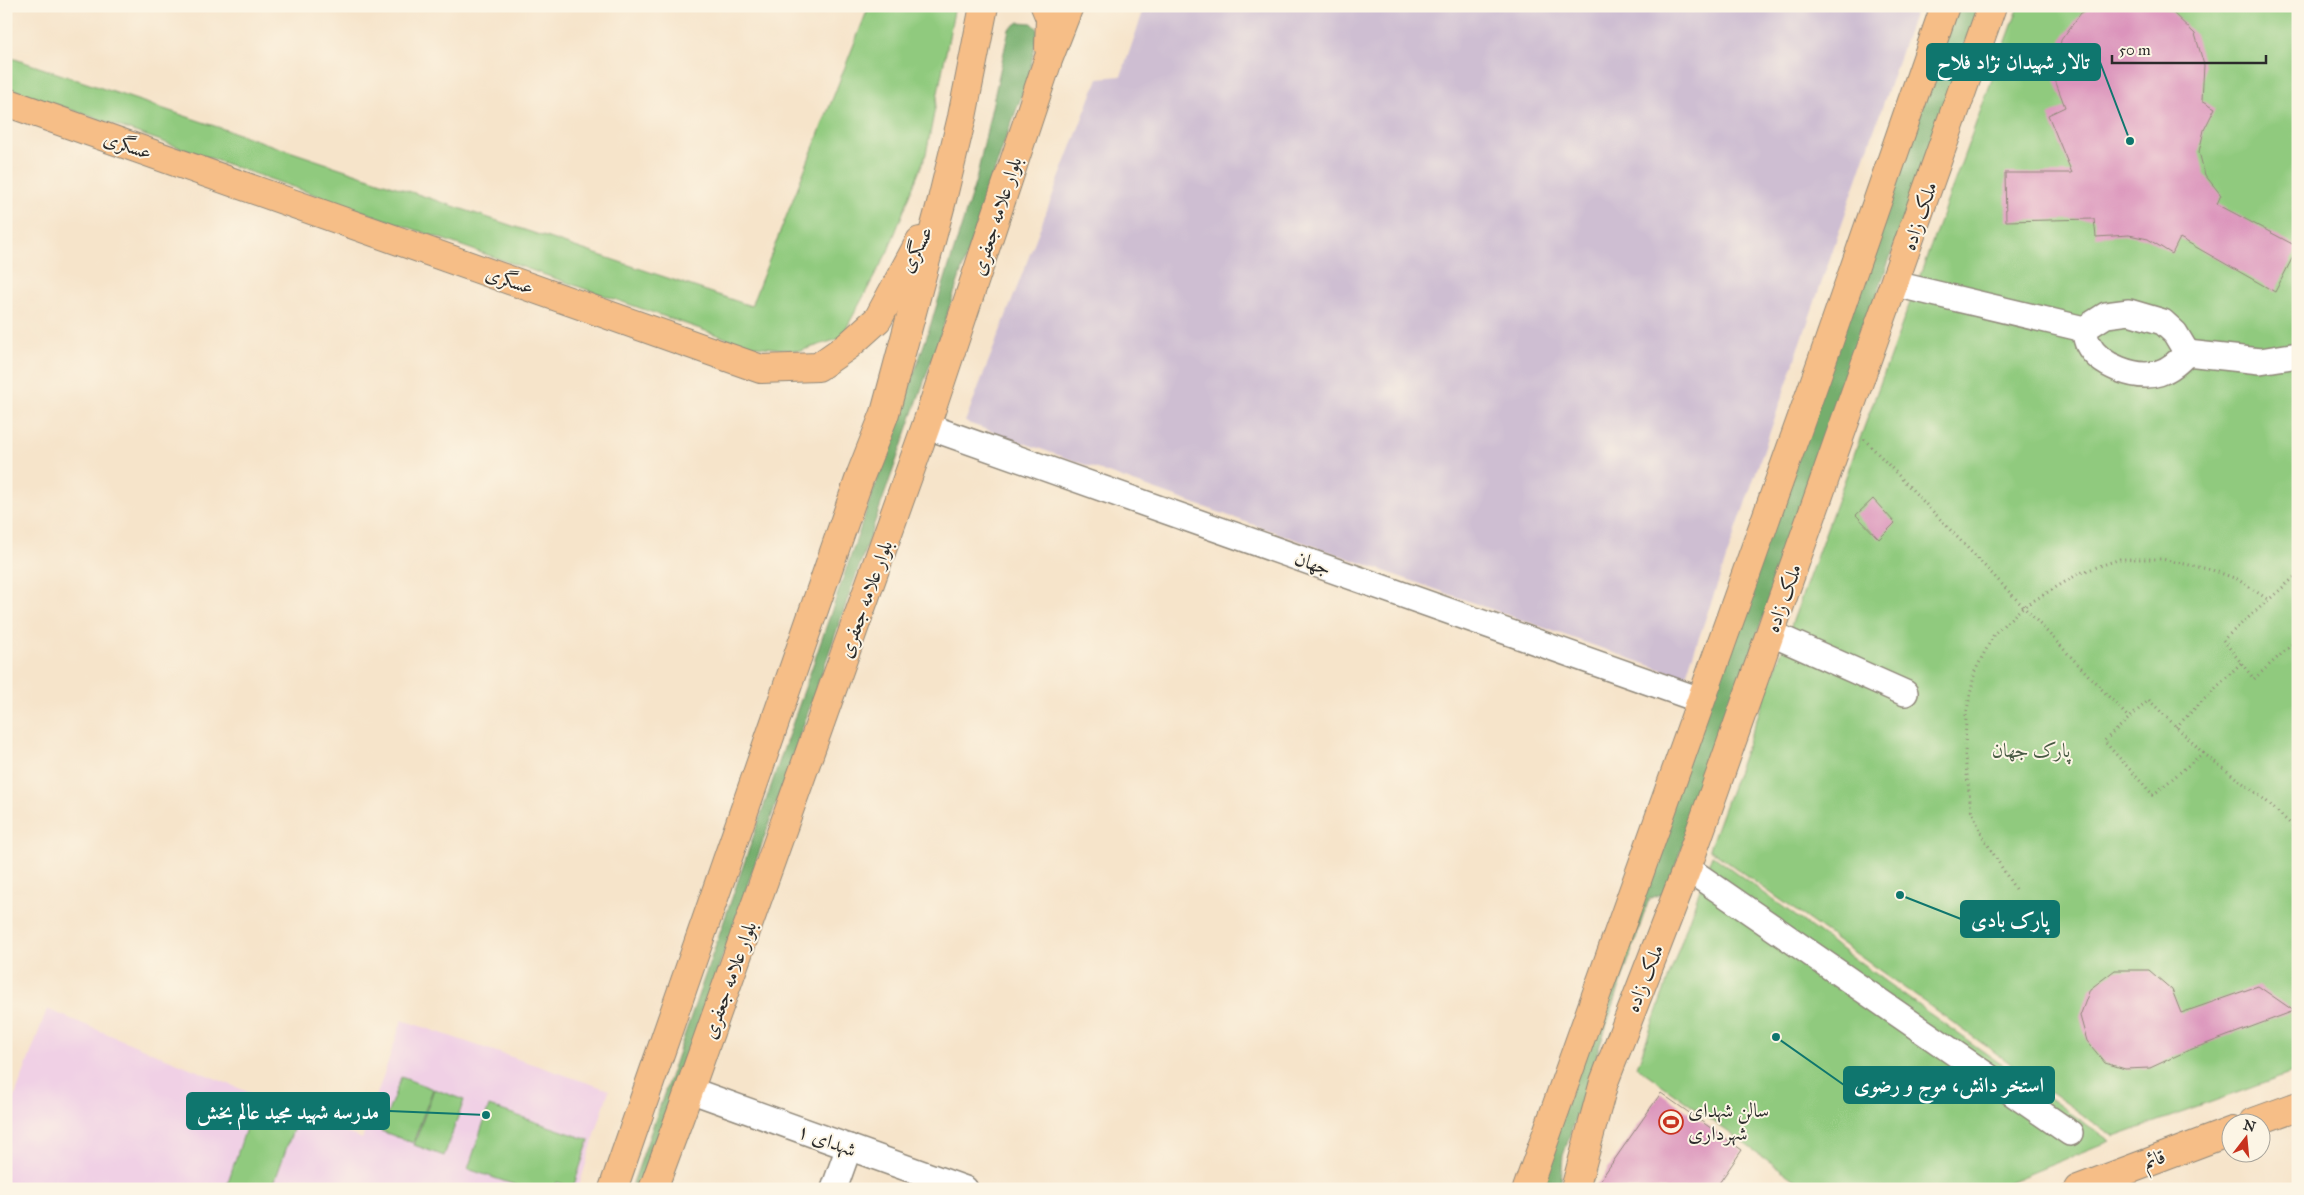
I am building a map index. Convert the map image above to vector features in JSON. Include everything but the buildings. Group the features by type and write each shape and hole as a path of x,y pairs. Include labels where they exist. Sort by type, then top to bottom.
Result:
{"main road":[{"path":"982,18 993,6"},
{"path":"1046,6 1050,18 1048,60"},
{"name":"بلوار علامه جعفری","path":"653,1189 926,426 1048,60 1069,6"},
{"name":"ملک زاده","path":"1534,1185 1700,700 1831,334 1945,6"},
{"name":"ملک زاده","path":"1573,1188 1604,1082 1688,868 1992,6"},
{"name":"بلوار علامه جعفری","path":"613,1189 862,474 885,413 942,200 962,117 982,18"},
{"name":"عسگری","path":"6,102 761,369 818,367 848,346 878,319 942,200"},
{"path":"2272,1115 2298,1106"},
{"name":"قائم","path":"2078,1189 2222,1135"}],"street":[{"path":"1895,284 2084,330 2106,315 2129,312 2163,322 2176,333 2187,353"},
{"path":"2084,330 2088,344 2101,360 2128,373 2158,374 2178,363 2187,353"},
{"path":"2187,353 2260,360 2298,355"},
{"name":"جهان","path":"926,426 1700,700"},
{"path":"1770,634 1905,694"},
{"path":"1688,868 2070,1133"},
{"name":"شهدای ۱","path":"690,1090 965,1189"},
{"path":"834,1189 849,1147"}],"path":[{"path":"1846,420 2129,718"},
{"path":"2016,889 1983,837 1971,809 1965,756 1966,715 1975,671 1994,634 2024,607 2080,573 2120,559 2162,559 2212,570 2237,579 2269,600"},
{"path":"2298,574 2223,640 2254,679 2298,639"},
{"path":"2176,727 2241,663"},
{"path":"2203,753 2153,795 2104,741 2149,700 2203,753 2264,799 2298,831"}],"shaded area":[{"path":"1145,6 1917,6 1685,678 965,422 1098,78 1121,76"},
{"path":"47,1009 362,1139 402,1020 609,1090 578,1189 6,1189 6,1121"}],"green space":[{"path":"869,6 955,6 926,154 888,251 841,338 800,351 746,345 6,87 6,56 751,306"},
{"path":"1953,6 1979,6 1666,892 1649,899 1563,1156 1561,1183 1540,1178"},
{"name":"پارک جهان","path":"2019,6 2298,6 2298,1071 2114,1137 1709,849"},
{"path":"1019,22 1032,23 1038,29 1029,76 1004,143 939,339 641,1189 631,1189 927,336 976,180 1009,29"},
{"path":"1712,855 1916,1004 2110,1141 1992,1189 1808,1189 1637,1067"},
{"path":"401,1077 433,1089 413,1143 381,1131"},
{"path":"434,1089 464,1100 444,1156 414,1145"},
{"path":"489,1106 589,1140 573,1188 557,1182 555,1189 527,1189 468,1169"},
{"path":"253,1107 296,1121 272,1189 228,1189 226,1188"}],"place":[{"name":"تالار شهیدان نژاد فلاح","path":"2130,141"},
{"name":"پارک بادی","path":"1900,895"},
{"name":"استخر دانش، موج و رضوی","path":"1776,1037"},
{"name":"مدرسه شهید مجید عالم بخش","path":"486,1115"},
{"name":"سالن شهدای شهرداری","path":"1671,1122"}]}
